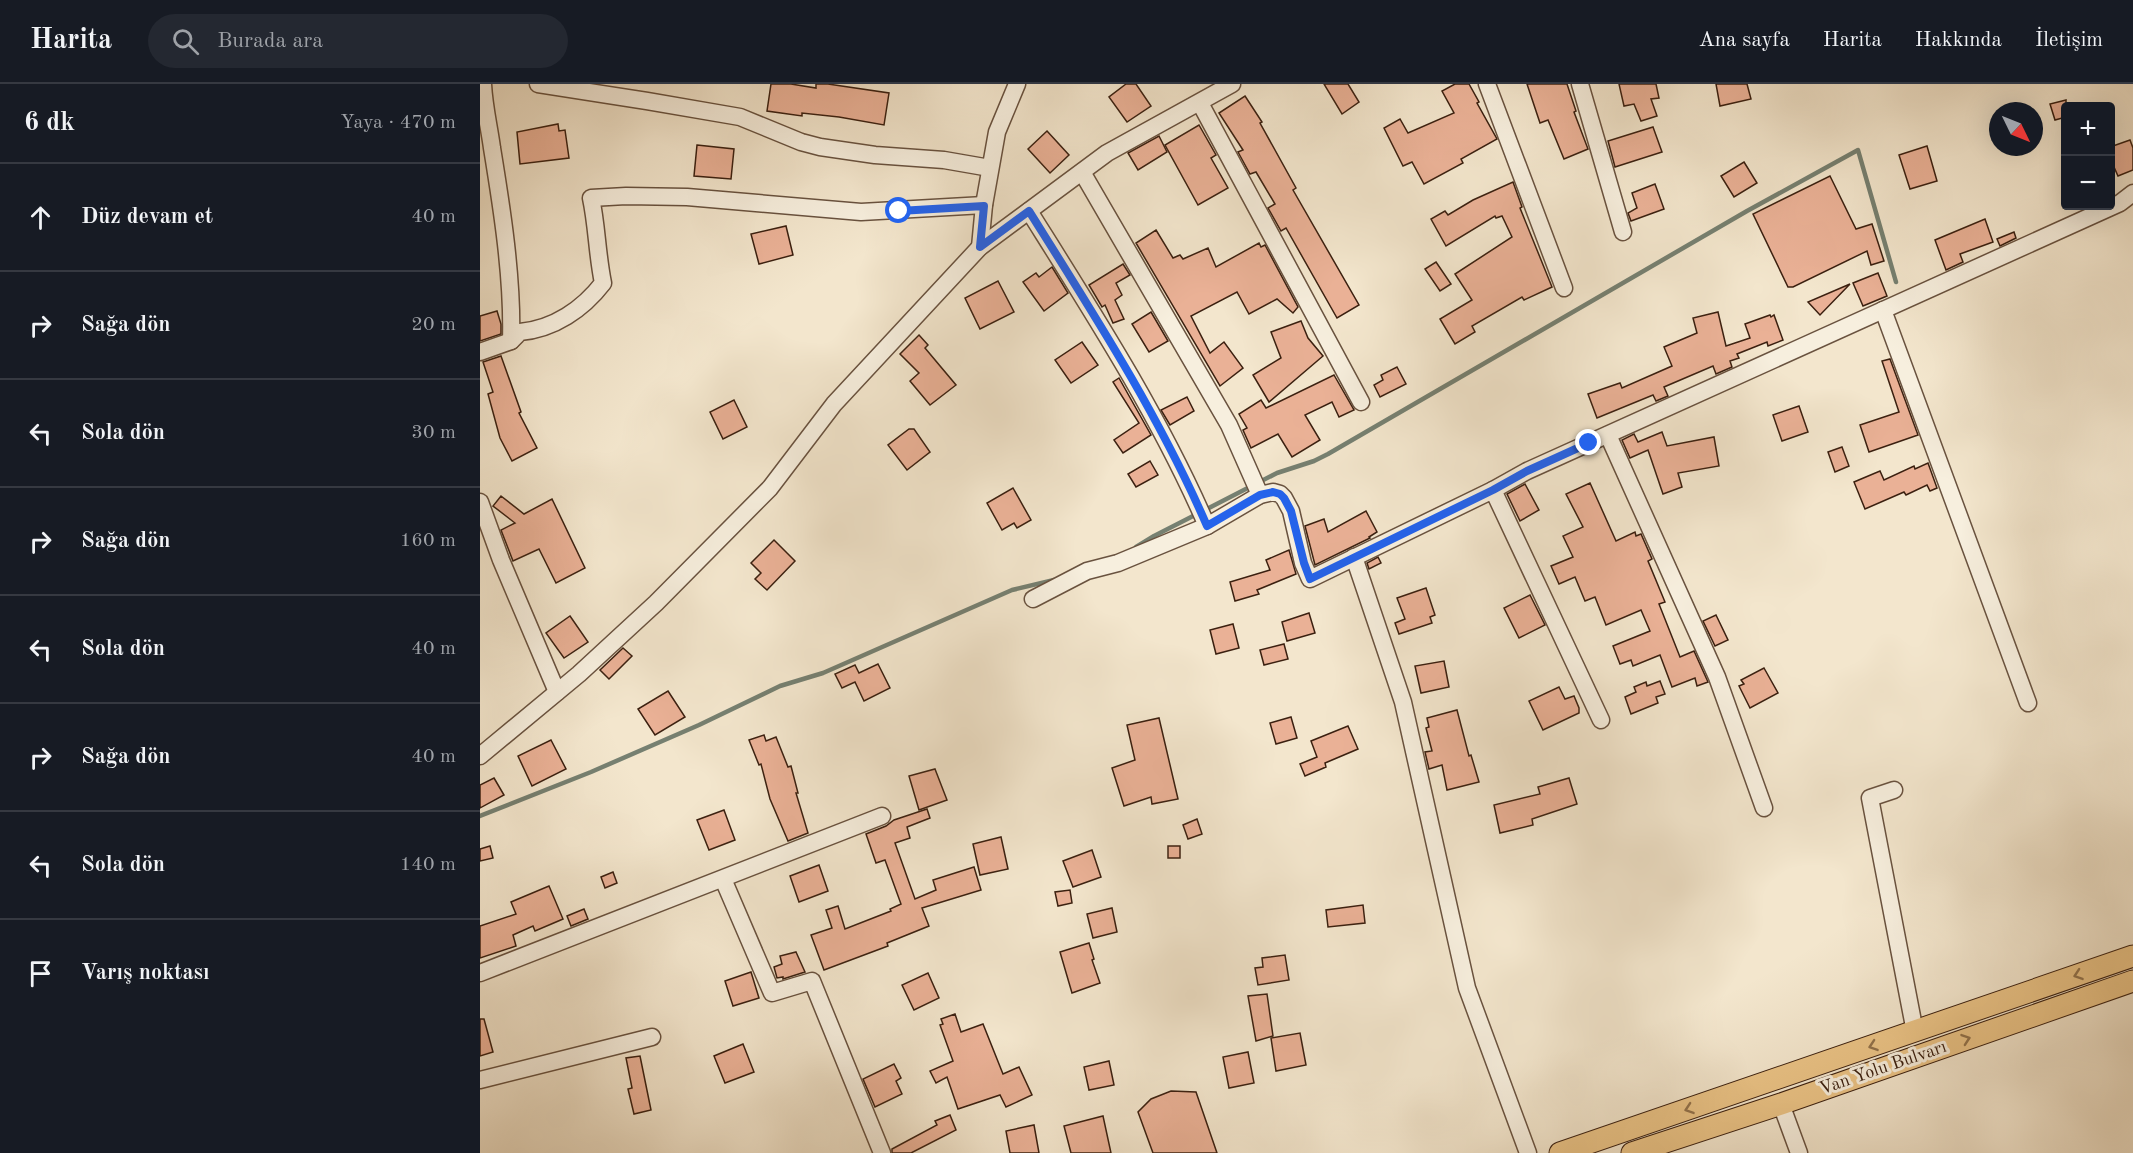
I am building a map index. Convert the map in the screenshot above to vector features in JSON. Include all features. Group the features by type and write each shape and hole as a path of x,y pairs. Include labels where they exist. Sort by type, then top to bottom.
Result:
{"main road":[{"path":"1560,1153 2133,956"},
{"name":"Van Yolu Bulvarı","path":"1632,1153 1781,1104 2133,981"}],"street":[{"path":"483,84 484,105 503,227 512,320 511,341"},
{"path":"538,84 740,117 801,142 820,147 875,155 944,160 990,168"},
{"path":"980,247 984,206 997,132 1017,84"},
{"path":"480,756 557,692 656,603 770,488 834,404 980,247 1107,153 1232,84"},
{"path":"1487,84 1564,288"},
{"path":"1580,84 1623,232"},
{"path":"1200,103 1361,402"},
{"path":"1082,172 1229,425 1260,495"},
{"path":"1033,599 1087,571 1118,563 1207,526 1260,495 1273,492 1284,498 1291,511 1310,579 1493,490 1527,471 2120,203 2133,193"},
{"path":"480,352 511,341 520,332 531,331 566,317 590,299 603,283 597,254 597,228 591,198 687,197 861,212 984,206"},
{"path":"1029,211 1136,386 1176,460 1207,526"},
{"path":"1883,310 2028,703"},
{"path":"1608,435 1717,677 1764,808"},
{"path":"1493,490 1601,720"},
{"path":"480,502 501,560 557,692"},
{"path":"1354,557 1403,702 1467,988 1528,1153"},
{"path":"1894,790 1870,798 1915,1032"},
{"path":"480,973 882,816"},
{"path":"723,879 772,993 812,981 882,1153"},
{"path":"480,1080 652,1037"},
{"path":"1781,1104 1799,1153"}],"building":[{"path":"771,84 816,88 816,84 828,84 889,93 884,125 839,117 802,113 802,116 767,111"},
{"path":"1126,84 1136,84 1151,106 1127,122 1109,97"},
{"path":"1324,84 1348,84 1359,102 1342,114"},
{"path":"1455,84 1469,84 1497,139 1461,159 1463,163 1424,184 1412,162 1403,166 1384,128 1400,119 1408,133 1454,113 1442,91"},
{"path":"1527,84 1567,84 1576,111 1574,112 1588,149 1564,159 1548,120 1540,123"},
{"path":"1619,84 1656,84 1659,98 1651,99 1657,116 1641,121 1634,104 1624,106"},
{"path":"1716,84 1747,84 1751,99 1720,106"},
{"path":"1245,96 1262,122 1260,123 1296,188 1293,190 1359,305 1337,318 1286,228 1281,231 1268,208 1275,204 1256,172 1250,174 1238,152 1243,150 1219,113"},
{"path":"2066,100 2066,102 2061,102 2061,118 2055,120 2050,104"},
{"path":"558,124 559,131 565,130 569,158 520,164 517,132"},
{"path":"1199,125 1216,155 1211,158 1228,188 1198,205 1165,145"},
{"path":"1653,127 1662,152 1615,167 1608,141"},
{"path":"1047,131 1069,155 1050,173 1028,149"},
{"path":"1159,136 1167,152 1138,170 1128,153"},
{"path":"2130,140 2133,148 2133,170 2118,176 2115,169 2115,145"},
{"path":"697,145 734,149 731,179 694,176"},
{"path":"1927,146 1937,181 1910,189 1899,155"},
{"path":"1744,162 1757,183 1734,197 1721,176"},
{"path":"1830,176 1856,229 1872,224 1884,261 1871,265 1867,251 1793,287 1788,287 1753,214"},
{"path":"1513,182 1522,207 1520,208 1552,287 1524,300 1522,297 1472,326 1475,332 1455,344 1440,319 1472,300 1455,274 1512,237 1502,216 1496,218 1495,216 1446,246 1431,219 1445,211 1448,215 1473,200"},
{"path":"1655,184 1664,209 1631,221 1628,213 1637,208 1632,193"},
{"path":"1985,219 1993,242 1960,254 1963,262 1946,270 1935,240"},
{"path":"786,226 793,255 759,264 751,234"},
{"path":"1156,230 1173,258 1180,255 1183,259 1208,248 1216,267 1259,243 1261,247 1265,245 1298,307 1293,313 1277,299 1249,314 1237,292 1191,316 1210,353 1224,342 1243,368 1220,386 1136,243"},
{"path":"2014,232 2016,238 2000,246 1997,239"},
{"path":"1436,262 1451,284 1440,291 1425,269"},
{"path":"1123,264 1130,275 1116,283 1122,295 1115,300 1124,319 1113,323 1105,305 1102,307 1089,285"},
{"path":"1052,267 1068,293 1044,311 1023,282 1036,273 1039,277"},
{"path":"1878,273 1887,296 1863,306 1853,283"},
{"path":"998,281 1014,312 980,329 965,298"},
{"path":"1850,284 1820,315 1808,302"},
{"path":"497,311 501,334 480,341 480,316"},
{"path":"1151,312 1168,341 1149,352 1132,324"},
{"path":"1718,312 1726,346 1750,338 1745,324 1770,315 1771,317 1774,315 1783,340 1768,346 1767,342 1737,354 1739,358 1730,361 1732,367 1716,374 1713,366 1664,387 1668,396 1656,401 1653,395 1597,418 1588,394 1620,383 1622,388 1672,366 1664,347 1697,333 1693,318"},
{"path":"1301,321 1308,338 1323,356 1269,402 1253,375 1281,358 1271,332"},
{"path":"919,335 928,345 925,348 956,385 930,405 910,381 919,373 900,354"},
{"path":"1082,342 1098,365 1071,383 1055,360"},
{"path":"501,356 521,412 519,413 537,448 512,461 500,438 488,394 493,392 483,362"},
{"path":"1890,359 1918,435 1869,452 1860,425 1899,412 1882,361"},
{"path":"1397,367 1406,384 1380,397 1374,385 1383,380 1381,375"},
{"path":"1334,375 1354,410 1339,417 1332,402 1305,415 1320,440 1292,457 1278,434 1251,448 1243,430 1247,428 1239,414 1261,400 1266,408"},
{"path":"1119,378 1151,435 1123,453 1114,440 1139,423 1113,382"},
{"path":"1187,397 1194,411 1170,425 1161,410"},
{"path":"734,400 747,427 723,439 710,412"},
{"path":"1799,406 1808,432 1782,441 1773,415"},
{"path":"909,429 914,429 930,452 907,470 888,445"},
{"path":"1662,432 1667,446 1714,437 1719,466 1678,473 1682,487 1663,494 1648,450 1630,458 1622,440 1634,434 1638,442"},
{"path":"1842,447 1849,466 1835,472 1828,452"},
{"path":"1150,461 1158,475 1136,487 1128,474"},
{"path":"1928,463 1937,488 1930,491 1927,485 1865,509 1854,482 1880,471 1884,480 1914,466 1915,469"},
{"path":"1590,483 1616,541 1635,532 1636,536 1641,534 1652,559 1648,561 1665,602 1659,604 1680,657 1694,651 1708,682 1697,686 1695,678 1672,687 1660,655 1633,666 1631,660 1620,664 1613,646 1650,631 1641,610 1606,625 1595,597 1585,601 1575,577 1559,584 1551,566 1573,557 1563,536 1583,527 1566,494"},
{"path":"1525,484 1539,510 1520,521 1507,494"},
{"path":"1013,488 1031,520 1017,528 1014,523 1002,530 987,503"},
{"path":"501,496 524,514 552,499 585,568 556,583 539,549 513,561 501,530 515,523 493,506"},
{"path":"1366,511 1377,532 1370,538 1315,565 1305,526 1324,519 1328,532"},
{"path":"774,540 795,561 767,590 755,579 761,573 751,563"},
{"path":"1289,550 1296,574 1257,590 1259,594 1235,601 1230,582 1270,570 1266,560"},
{"path":"1378,557 1381,563 1369,569 1367,563"},
{"path":"1426,588 1435,615 1430,617 1432,623 1399,634 1395,623 1405,619 1397,598"},
{"path":"1530,595 1545,625 1519,638 1504,608"},
{"path":"1309,613 1315,633 1287,641 1282,622"},
{"path":"1716,615 1728,640 1715,646 1703,621"},
{"path":"570,616 588,642 564,658 546,633"},
{"path":"1233,624 1239,648 1216,654 1210,630"},
{"path":"1284,644 1288,659 1264,665 1260,650"},
{"path":"623,648 632,656 609,679 600,670"},
{"path":"1444,661 1449,687 1421,693 1415,666"},
{"path":"878,664 890,688 864,701 855,682 842,688 835,674 855,665 859,673"},
{"path":"1764,668 1778,693 1750,708 1739,686 1744,684 1741,680"},
{"path":"1660,681 1665,694 1656,697 1658,703 1631,714 1625,697 1636,692 1634,687 1646,682 1647,686"},
{"path":"1559,687 1565,699 1574,696 1579,713 1543,730 1529,701"},
{"path":"668,691 685,717 655,735 638,709"},
{"path":"1457,710 1469,756 1471,755 1479,782 1447,790 1442,765 1429,769 1425,752 1432,751 1426,728 1429,727 1427,718"},
{"path":"1291,717 1297,738 1276,744 1270,723"},
{"path":"1159,718 1178,799 1152,804 1151,797 1124,806 1112,768 1135,760 1127,725"},
{"path":"1348,726 1358,749 1325,763 1326,767 1305,776 1300,764 1317,757 1311,741"},
{"path":"764,735 766,741 776,737 788,767 791,766 808,833 788,841 770,799 761,764 759,765 749,740"},
{"path":"551,740 566,769 532,786 518,756"},
{"path":"935,769 947,800 919,810 909,776"},
{"path":"494,778 504,795 480,808 480,785"},
{"path":"1569,778 1577,804 1532,819 1533,825 1500,833 1494,805 1540,794 1538,787"},
{"path":"927,809 930,818 907,827 910,838 895,843 915,899 936,890 933,880 974,867 981,890 922,908 929,926 887,943 888,946 824,970 811,935 832,928 826,910 838,906 845,929 891,911 890,909 901,904 885,860 876,863 866,834 894,820"},
{"path":"724,810 735,840 709,850 697,820"},
{"path":"1197,819 1202,834 1188,839 1183,825"},
{"path":"1001,837 1008,869 980,875 973,844"},
{"path":"490,846 493,858 480,861 480,849"},
{"path":"1168,846 1180,846 1180,858 1168,858"},
{"path":"1092,850 1101,877 1073,887 1063,861"},
{"path":"819,865 828,891 799,902 790,876"},
{"path":"613,872 617,883 605,888 601,877"},
{"path":"549,886 563,919 535,931 533,926 513,935 516,946 480,958 480,926 516,914 511,902"},
{"path":"1070,890 1072,903 1058,906 1055,892"},
{"path":"1363,905 1365,923 1328,927 1326,910"},
{"path":"1112,908 1117,932 1093,938 1087,914"},
{"path":"584,909 588,919 571,926 567,916"},
{"path":"1089,943 1100,983 1072,993 1060,952"},
{"path":"796,952 805,972 783,979 783,977 777,978 774,967 782,964 780,956"},
{"path":"1285,955 1289,980 1258,985 1255,968 1263,967 1262,958"},
{"path":"751,972 759,998 733,1006 725,981"},
{"path":"928,973 939,998 914,1010 902,985"},
{"path":"1267,994 1273,1036 1256,1041 1248,996"},
{"path":"955,1014 961,1032 983,1024 1003,1074 1019,1067 1032,1095 1006,1107 1000,1095 958,1109 947,1077 936,1083 930,1071 953,1061 940,1025 943,1024 941,1019"},
{"path":"480,1019 484,1019 493,1052 480,1056"},
{"path":"1300,1033 1306,1065 1276,1071 1271,1038"},
{"path":"743,1044 754,1072 725,1083 714,1056"},
{"path":"1248,1052 1254,1083 1229,1088 1223,1057"},
{"path":"640,1056 651,1110 634,1114 628,1089 632,1088 626,1058"},
{"path":"1109,1061 1114,1085 1089,1090 1084,1067"},
{"path":"894,1064 901,1078 896,1081 902,1094 875,1107 863,1079"},
{"path":"1171,1091 1196,1092 1217,1153 1153,1153 1138,1112 1151,1099"},
{"path":"950,1115 956,1130 911,1153 892,1153 892,1149 937,1125 935,1121"},
{"path":"1103,1116 1111,1153 1071,1153 1064,1126"},
{"path":"1034,1125 1039,1153 1010,1153 1006,1131"}],"waterway":[{"path":"1205,510 1277,473 1328,454 1747,211 1858,150 1896,282"},
{"path":"1136,547 1197,514"},
{"path":"480,816 591,772 699,725 780,686 823,673 1012,590 1054,580"}],"route":[{"path":"899,211 984,206 980,247 1029,211 1104,331 1176,460 1207,526 1260,495 1273,492 1280,494 1291,511 1310,579 1493,490 1527,471 1589,443"}]}
